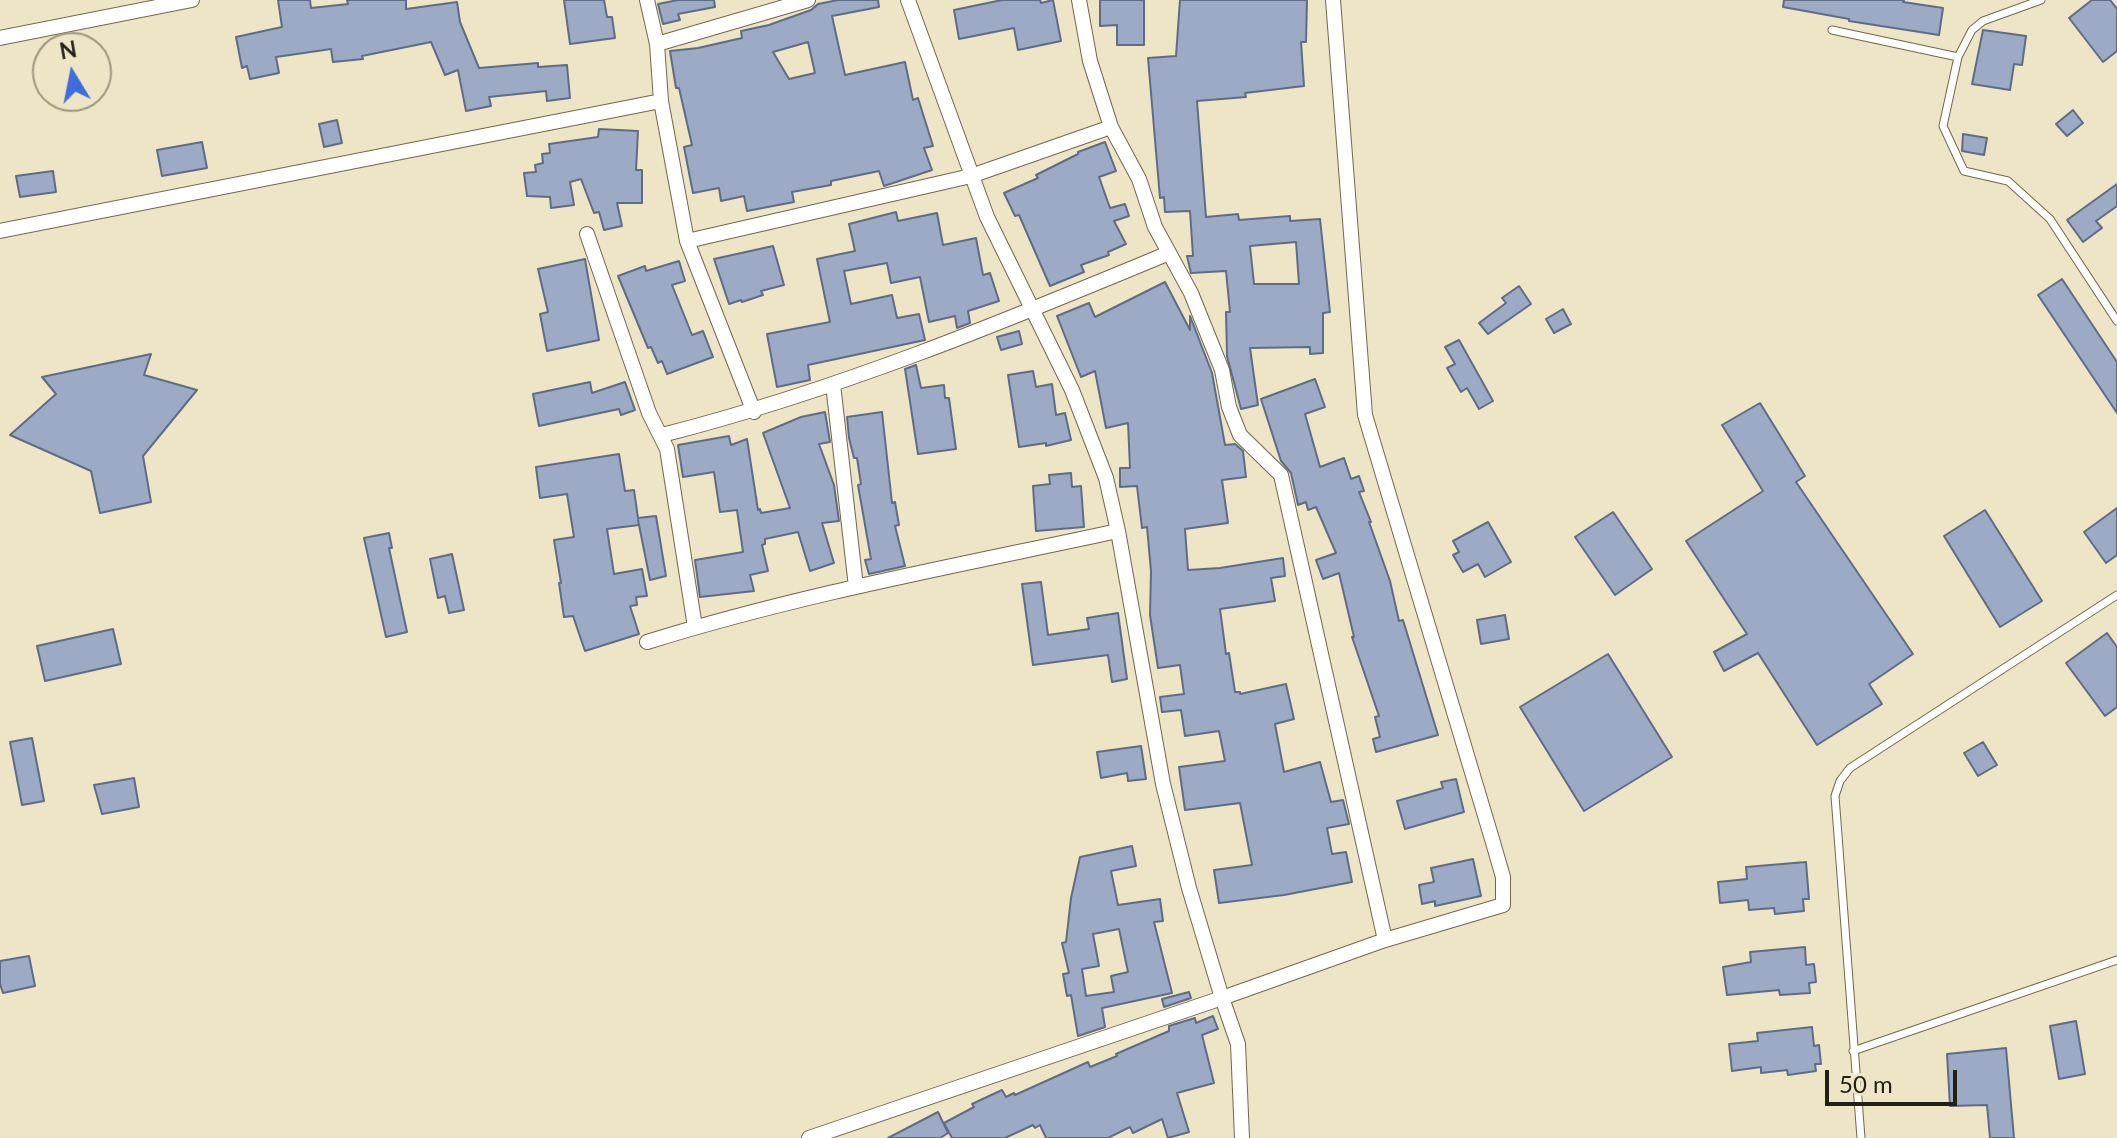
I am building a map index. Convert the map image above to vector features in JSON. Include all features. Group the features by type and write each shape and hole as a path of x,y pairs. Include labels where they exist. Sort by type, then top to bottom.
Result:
{"street":[{"path":"0,38 192,0"},
{"path":"647,0 657,44 661,101 687,241 754,412"},
{"path":"657,44 808,0"},
{"path":"908,0 987,217 1072,390 1106,478 1163,784 1189,888 1238,1044 1237,1136"},
{"path":"1079,0 1090,61 1111,127 1139,179 1155,227 1191,293 1222,370 1229,407 1240,435 1281,475 1385,940"},
{"path":"809,1138 1385,940 1503,905 1504,892 1492,839 1365,415 1333,0"},
{"path":"0,231 661,101"},
{"path":"687,241 971,176 1111,127"},
{"path":"587,234 649,413 667,449 695,627"},
{"path":"662,435 754,412 833,384 1034,309 1169,253"},
{"path":"833,384 856,587"},
{"path":"647,642 856,587 1118,531"}],"lane":[{"path":"2041,0 1983,21 1972,30 1958,57 1943,126 1964,171 2008,181 2050,219 2117,321"},
{"path":"1832,30 1958,57"},
{"path":"1861,1138 1835,796 1840,781 1850,768 2117,595"},
{"path":"1853,1051 2117,960"}],"building":[{"path":"278,0 310,0 311,8 348,4 347,0 406,0 406,9 457,2 460,22 479,68 538,63 538,67 567,65 570,98 547,101 546,91 489,97 491,106 466,111 458,70 445,75 431,42 362,56 363,59 333,62 331,49 276,57 279,73 250,79 247,66 242,68 236,37 282,27"},
{"path":"564,0 604,0 607,17 612,17 615,38 570,44"},
{"path":"678,0 714,0 715,7 678,14 680,20 663,24 658,4"},
{"path":"838,0 878,0 879,7 832,16 845,75 905,62 913,100 918,98 933,146 924,148 932,170 884,186 879,171 831,181 831,185 792,192 794,202 747,211 744,196 721,201 719,188 693,193 684,147 692,145 679,88 676,88 670,51 742,38 741,31 769,25 811,10 818,4","holes":["808,42 815,73 789,79 773,52"]},
{"path":"1002,0 1040,0 1041,3 1053,0 1061,41 1018,50 1014,28 959,39 954,10"},
{"path":"1100,0 1144,0 1144,45 1117,45 1117,25 1100,26"},
{"path":"1180,0 1307,0 1306,42 1301,42 1304,86 1245,93 1246,97 1197,101 1206,217 1238,214 1239,220 1290,216 1290,221 1320,219 1330,312 1323,313 1323,353 1310,354 1310,347 1250,348 1258,405 1241,409 1227,356 1226,312 1230,312 1226,271 1191,273 1187,256 1193,256 1190,211 1165,212 1164,197 1160,198 1148,58 1176,56","holes":["1296,242 1299,284 1254,284 1250,246"]},
{"path":"1784,0 1904,0 1943,8 1939,35 1783,7"},
{"path":"2092,0 2110,0 2117,9 2117,51 2103,62 2069,18"},
{"path":"1983,30 2026,36 2022,65 2014,64 2010,90 1972,84"},
{"path":"2073,110 2083,123 2067,136 2056,124"},
{"path":"337,120 342,143 324,147 319,124"},
{"path":"599,129 638,131 636,170 642,170 642,203 617,203 622,226 604,230 599,212 594,213 581,179 570,182 574,205 551,208 550,197 527,196 524,173 536,172 535,165 543,163 542,154 550,153 549,144 598,137"},
{"path":"1963,134 1987,138 1984,155 1962,151"},
{"path":"202,142 207,168 162,176 157,150"},
{"path":"1105,142 1116,171 1099,177 1110,208 1125,204 1129,216 1114,221 1126,244 1108,252 1109,255 1081,265 1084,272 1050,286 1019,215 1015,216 1004,193 1038,178 1036,175 1078,152"},
{"path":"53,171 56,192 20,197 16,176"},
{"path":"2117,184 2117,206 2096,221 2102,228 2083,242 2067,220"},
{"path":"896,212 898,221 937,213 943,245 976,238 983,275 990,273 999,301 968,311 970,323 957,328 955,316 929,322 920,277 891,283 887,263 844,271 851,304 892,295 897,318 919,314 925,340 808,365 810,380 777,387 767,334 830,322 817,259 855,251 849,224"},
{"path":"773,246 784,285 761,291 763,295 729,304 714,259"},
{"path":"585,259 599,340 547,351 540,314 548,312 538,269"},
{"path":"679,261 685,281 672,285 692,335 703,331 713,357 667,374 662,361 658,363 651,347 648,348 618,276 645,266 646,271"},
{"path":"2062,279 2117,362 2117,413 2038,295"},
{"path":"1165,282 1190,330 1190,316 1212,373 1225,445 1235,444 1243,451 1246,477 1222,480 1228,523 1185,529 1188,570 1283,558 1285,576 1271,578 1275,601 1220,609 1226,654 1229,653 1235,692 1240,694 1286,684 1294,719 1275,724 1284,772 1320,762 1331,802 1343,800 1349,824 1327,828 1332,854 1346,852 1352,882 1219,903 1214,870 1252,865 1240,803 1185,810 1179,767 1225,761 1219,731 1185,736 1181,710 1162,712 1160,697 1184,694 1180,665 1158,668 1150,615 1151,571 1147,527 1142,528 1137,486 1120,487 1120,468 1130,468 1128,423 1106,428 1095,371 1081,377 1057,316 1089,303 1095,317"},
{"path":"1519,286 1531,304 1488,334 1479,323 1506,303 1502,298"},
{"path":"1563,309 1571,324 1554,333 1546,319"},
{"path":"1019,331 1022,344 1001,350 997,337"},
{"path":"1459,340 1493,401 1479,409 1467,388 1461,392 1447,368 1455,364 1445,347"},
{"path":"151,354 144,375 197,390 143,456 151,502 100,513 91,471 10,435 56,394 42,377"},
{"path":"916,365 921,388 944,385 945,398 949,398 956,449 918,454 905,369"},
{"path":"1033,371 1036,387 1052,384 1056,415 1065,413 1071,440 1046,446 1046,443 1019,447 1008,375"},
{"path":"1315,379 1325,407 1305,414 1320,467 1344,458 1351,479 1359,476 1364,491 1359,492 1438,735 1376,752 1373,739 1380,737 1375,717 1379,716 1352,637 1339,573 1323,579 1316,560 1336,553 1316,507 1308,510 1306,502 1298,505 1291,473 1281,461 1261,399"},
{"path":"590,382 592,393 625,382 635,410 621,415 619,409 539,426 533,394"},
{"path":"1760,403 1805,476 1796,482 1913,654 1869,684 1882,704 1817,745 1758,653 1724,671 1714,652 1747,634 1686,541 1763,491 1722,425"},
{"path":"825,412 830,442 819,444 834,485 839,521 822,523 834,563 810,571 798,532 765,539 762,545 768,571 750,575 754,591 700,597 695,560 743,552 737,510 720,512 714,472 683,477 678,445 729,436 731,445 747,439 758,510 761,513 790,508 763,433 801,417"},
{"path":"882,412 892,503 895,502 899,525 895,526 905,566 869,574 865,560 871,559 858,485 861,484 847,417"},
{"path":"619,454 625,491 634,490 638,518 656,516 666,576 650,580 639,525 607,529 614,574 642,569 647,596 636,597 637,605 630,606 639,634 585,651 573,616 564,617 554,540 574,537 567,494 540,498 536,467"},
{"path":"1071,473 1072,487 1081,486 1084,527 1036,531 1033,486 1050,484 1049,475"},
{"path":"2117,508 2117,555 2106,563 2084,532"},
{"path":"1985,510 2042,601 2000,627 1944,536"},
{"path":"1613,512 1652,569 1615,595 1575,537"},
{"path":"1488,522 1511,562 1485,577 1478,564 1463,572 1453,555 1459,552 1453,541"},
{"path":"389,533 392,548 389,548 407,632 386,637 364,538"},
{"path":"452,554 464,610 449,613 445,596 438,598 430,559"},
{"path":"1041,582 1048,635 1089,629 1087,618 1118,613 1127,679 1112,682 1108,655 1033,665 1022,584"},
{"path":"1505,615 1509,639 1481,644 1477,620"},
{"path":"113,629 121,664 45,681 37,646"},
{"path":"2107,633 2117,647 2117,707 2105,716 2066,663"},
{"path":"1608,654 1672,757 1584,811 1520,707"},
{"path":"32,738 44,801 22,805 10,742"},
{"path":"1983,742 1997,765 1978,776 1964,753"},
{"path":"1141,746 1146,779 1128,781 1127,773 1101,778 1097,752"},
{"path":"134,778 139,807 102,814 94,785"},
{"path":"1456,779 1464,812 1405,829 1397,801 1443,788 1441,782"},
{"path":"1132,846 1136,866 1111,871 1118,905 1160,899 1163,921 1154,922 1172,993 1102,1008 1105,1027 1078,1036 1071,995 1067,996 1063,974 1069,973 1062,943 1066,942 1080,857","holes":["1119,929 1128,972 1111,976 1114,992 1086,996 1082,969 1099,966 1093,934"]},
{"path":"1473,859 1481,896 1435,906 1435,901 1422,904 1419,885 1434,882 1431,868"},
{"path":"1806,862 1809,899 1803,899 1804,911 1775,914 1774,908 1749,910 1748,900 1720,903 1718,882 1747,879 1746,867"},
{"path":"1805,947 1806,965 1814,964 1816,982 1809,983 1810,993 1780,995 1779,990 1727,995 1723,967 1751,962 1750,952"},
{"path":"29,956 35,986 3,993 0,961"},
{"path":"1189,992 1191,998 1164,1007 1162,999"},
{"path":"1213,1016 1218,1029 1202,1035 1214,1083 1177,1093 1189,1132 1168,1138 1162,1119 1133,1133 1130,1127 1108,1138 1046,1138 1040,1125 1035,1128 1033,1125 1005,1138 952,1138 944,1123 974,1107 972,1104 1002,1090 1006,1097 1015,1095 1088,1062 1090,1067 1117,1056 1169,1031 1169,1026 1195,1018 1196,1023"},
{"path":"2076,1021 2085,1074 2059,1079 2050,1026"},
{"path":"1812,1027 1814,1046 1819,1045 1821,1064 1815,1064 1816,1071 1788,1075 1787,1070 1761,1073 1761,1067 1732,1071 1729,1044 1758,1041 1757,1033"},
{"path":"2006,1048 2014,1138 1990,1138 1987,1105 1950,1106 1947,1054"},
{"path":"938,1112 948,1133 940,1138 888,1138"}]}
